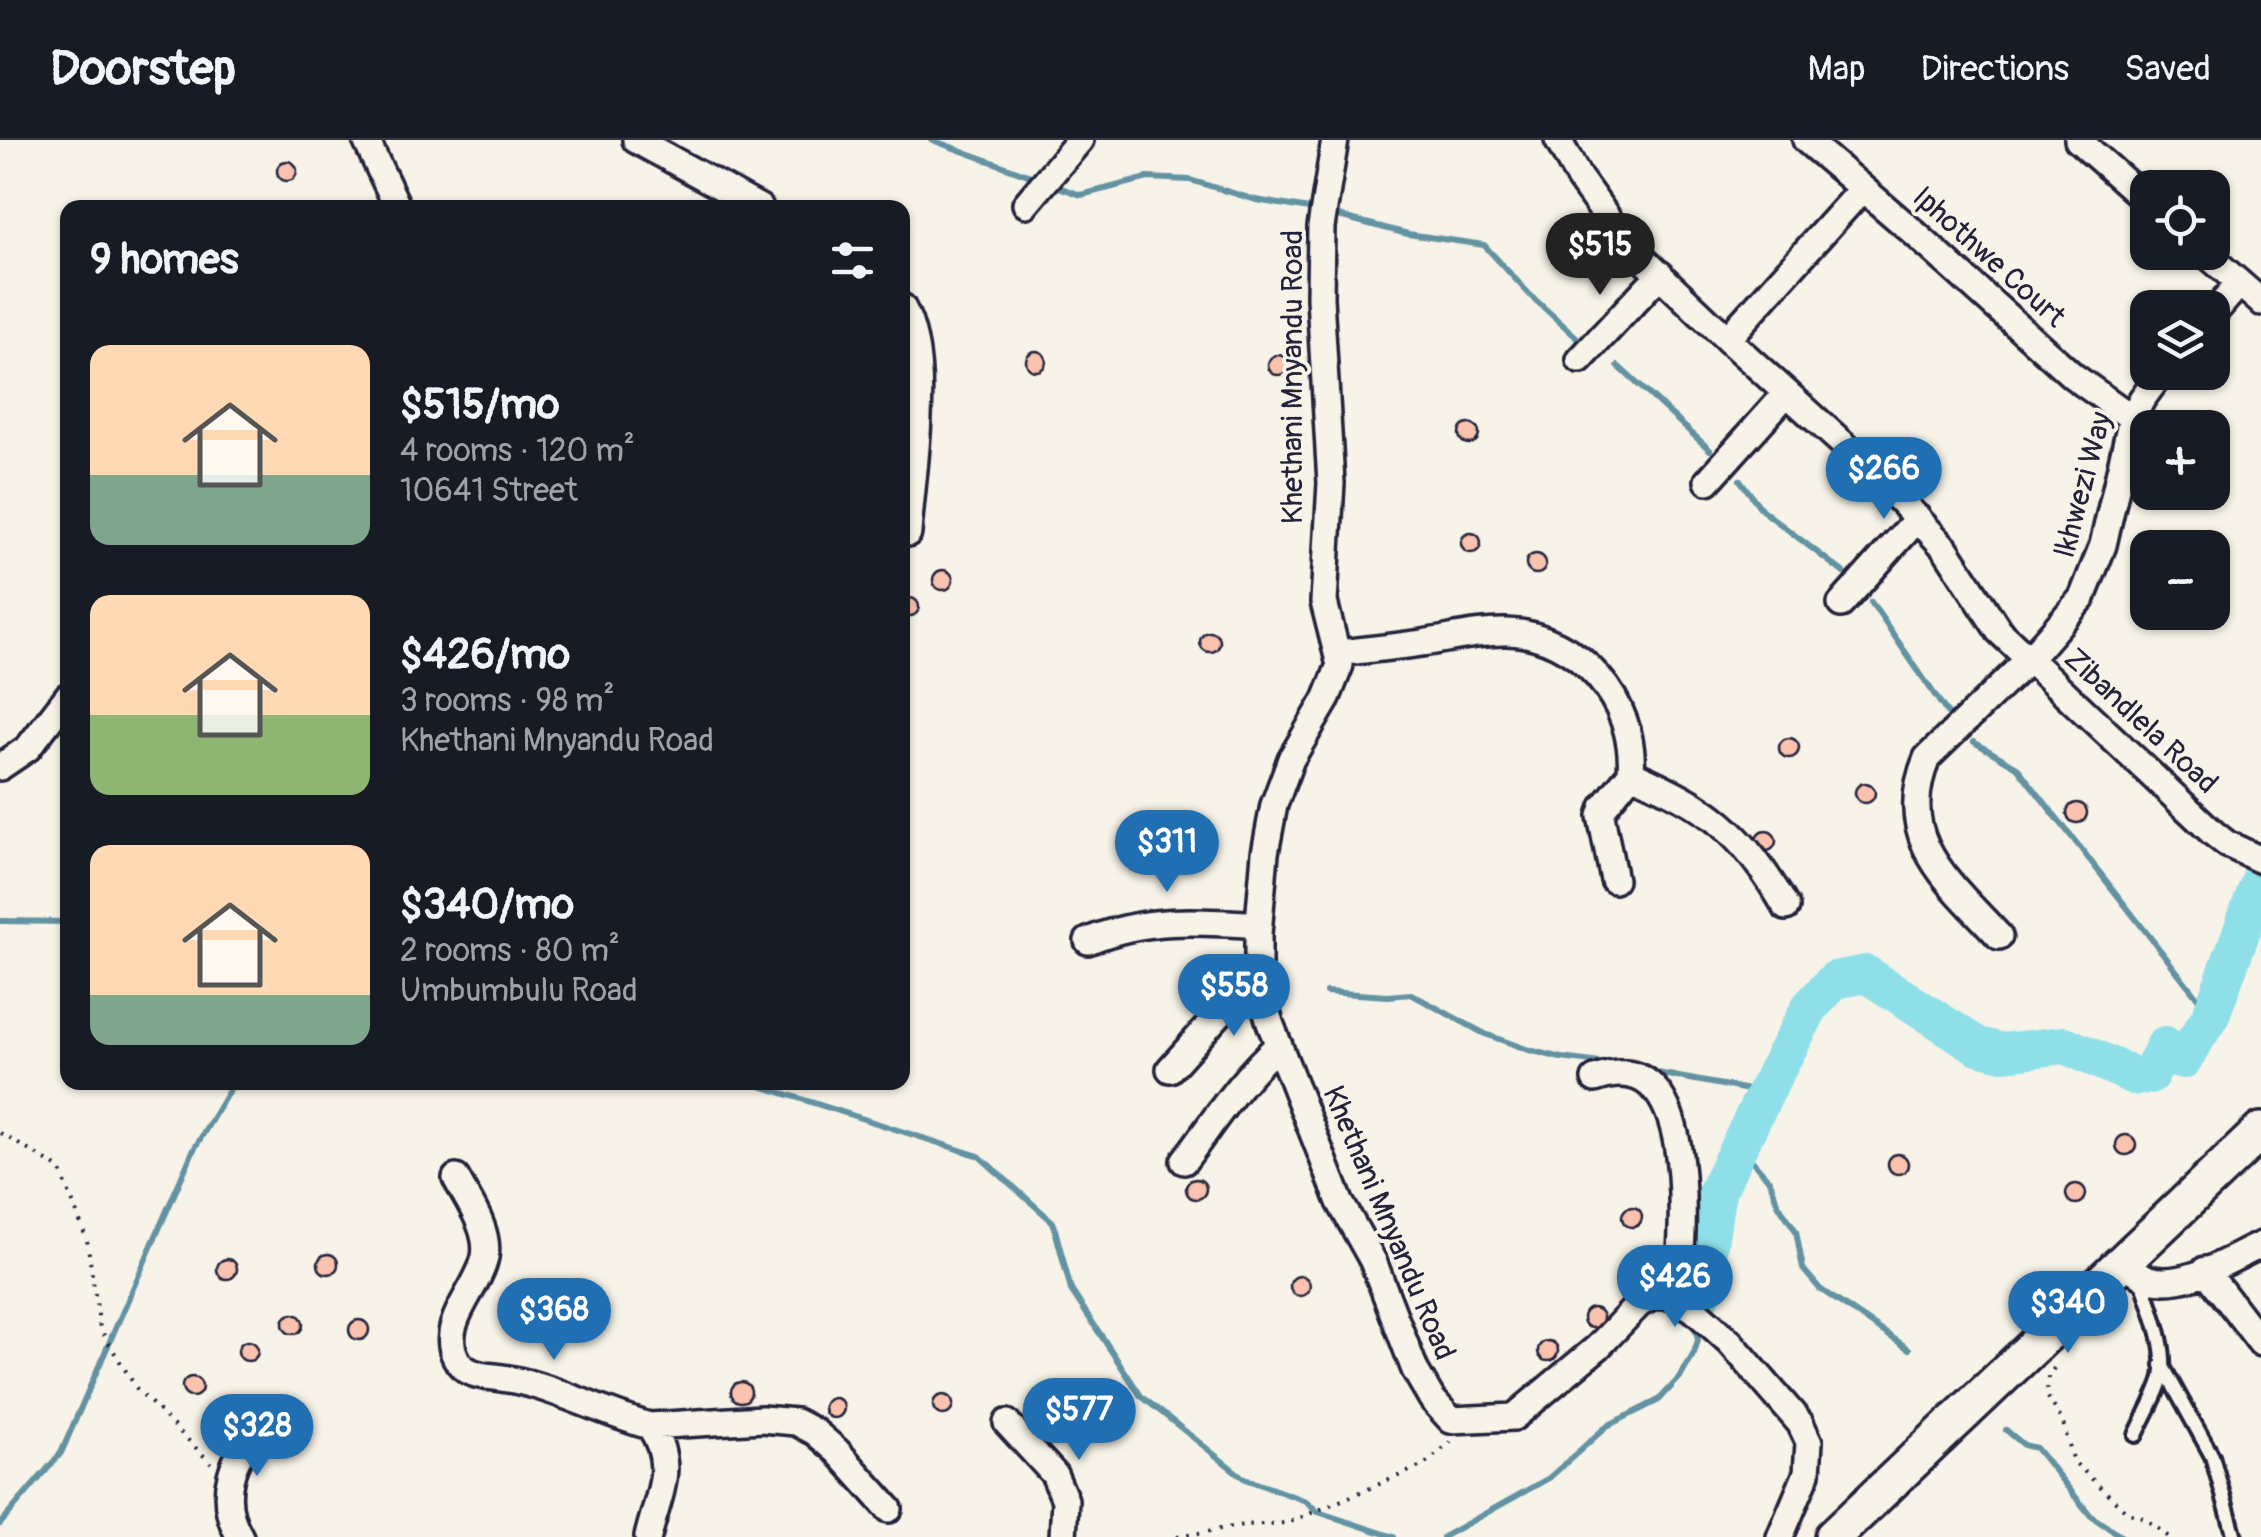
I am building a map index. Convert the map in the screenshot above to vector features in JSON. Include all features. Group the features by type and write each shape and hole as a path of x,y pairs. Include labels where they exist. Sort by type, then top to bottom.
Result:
{"main road":[{"path":"1833,1537 2132,1268 2261,1131"}],"street":[{"path":"366,140 394,200"},
{"path":"636,140 745,200"},
{"path":"1026,204 1080,140"},
{"name":"Khethani Mnyandu Road","path":"1335,140 1322,227 1320,298 1331,483 1324,602 1340,665 1336,680 1291,759 1274,805 1264,853 1257,972 1261,996 1333,1186 1372,1261 1416,1370 1432,1399 1451,1420 1475,1421"},
{"name":"Zibandlela Road","path":"1558,140 1606,219 1624,240 1727,340 1872,470 1945,548 1999,631 2213,833 2261,860"},
{"name":"Iphothwe Court","path":"1806,140 2073,376 2130,417"},
{"path":"2078,140 2130,186"},
{"path":"1727,340 1862,189"},
{"path":"2224,270 2261,302"},
{"path":"1580,360 1660,274"},
{"path":"2230,295 2240,284"},
{"path":"910,322 918,372 910,501"},
{"path":"1708,482 1786,394"},
{"name":"Ikhwezi Way","path":"2028,660 2082,598 2092,580 2130,427"},
{"path":"1841,604 1918,518"},
{"path":"1338,653 1512,632 1563,648 1589,668 1614,694 1630,752 1631,773 1601,816 1614,880"},
{"name":"Zibandlela Road","path":"1999,936 1934,867 1923,847 1917,802 1926,758 2028,660"},
{"path":"0,766 28,748 60,706"},
{"path":"1631,773 1681,794 1706,810 1751,851 1786,907"},
{"path":"1088,940 1144,923 1259,925"},
{"path":"1170,1068 1257,972"},
{"path":"1184,1161 1229,1096 1279,1046"},
{"path":"1595,1079 1624,1072 1639,1076 1652,1086 1668,1110 1677,1146 1683,1201 1678,1298"},
{"path":"456,1178 484,1234 485,1258 456,1318 452,1344 456,1360 474,1375 514,1379 650,1426 762,1419 796,1422 837,1451 889,1509"},
{"path":"2132,1268 2166,1281 2185,1278 2261,1245"},
{"path":"2204,1270 2261,1344"},
{"path":"1475,1421 1514,1417 1598,1347 1639,1304 1662,1295 1678,1298 1730,1342 1794,1414 1809,1442 1806,1473 1780,1537"},
{"path":"240,1537 233,1526 228,1481 234,1461 263,1422"},
{"path":"1007,1423 1054,1474 1065,1500 1063,1537"},
{"path":"648,1537 665,1472 664,1452 650,1426"}],"lane":[{"path":"2132,1268 2160,1342 2162,1364 2162,1379 2136,1434"},
{"path":"2162,1364 2212,1456 2235,1537"}],"path":[{"path":"0,1133 60,1169 87,1240 100,1329 137,1389 228,1481"},
{"path":"2094,1330 2107,1319"},
{"path":"2060,1360 2048,1377 2048,1396 2062,1420 2074,1462 2127,1512 2144,1518 2170,1537"},
{"path":"1177,1537 1243,1525 1288,1523 1318,1512 1424,1465 1475,1421"}],"building":[{"path":"287,161 297,171 287,181 277,171"},
{"path":"1036,351 1046,361 1036,371 1026,361"},
{"path":"1278,355 1288,365 1278,375 1268,365"},
{"path":"1469,424 1479,434 1469,444 1459,434"},
{"path":"1471,533 1481,543 1471,553 1461,543"},
{"path":"1536,554 1546,564 1536,574 1526,564"},
{"path":"943,570 953,580 943,590 933,580"},
{"path":"910,598 917,600 917,614 910,616"},
{"path":"1210,632 1220,642 1210,652 1200,642"},
{"path":"1789,738 1799,748 1789,758 1779,748"},
{"path":"1865,783 1875,793 1865,803 1855,793"},
{"path":"2077,803 2087,813 2077,823 2067,813"},
{"path":"1766,831 1776,841 1766,851 1756,841"},
{"path":"2126,1135 2136,1145 2126,1155 2116,1145"},
{"path":"1898,1154 1908,1164 1898,1174 1888,1164"},
{"path":"1196,1179 1206,1189 1196,1199 1186,1189"},
{"path":"2076,1184 2086,1194 2076,1204 2066,1194"},
{"path":"1632,1207 1642,1217 1632,1227 1622,1217"},
{"path":"328,1254 338,1264 328,1274 318,1264"},
{"path":"227,1259 237,1269 227,1279 217,1269"},
{"path":"1300,1276 1310,1286 1300,1296 1290,1286"},
{"path":"1593,1308 1603,1318 1593,1328 1583,1318"},
{"path":"293,1314 303,1324 293,1334 283,1324"},
{"path":"359,1320 369,1330 359,1340 349,1330"},
{"path":"248,1341 258,1351 248,1361 238,1351"},
{"path":"1548,1341 1558,1351 1548,1361 1538,1351"},
{"path":"192,1377 202,1387 192,1397 182,1387"},
{"path":"741,1382 751,1392 741,1402 731,1392"},
{"path":"943,1395 953,1405 943,1415 933,1405"},
{"path":"834,1398 844,1408 834,1418 824,1408"},
{"path":"224,1417 234,1427 224,1437 214,1427"}],"waterway":[{"path":"932,140 1039,179"},
{"path":"1050,184 1081,195 1148,178 1190,180 1256,200 1315,210"},
{"path":"1327,213 1408,234 1484,245 1530,295 1584,344"},
{"path":"1618,366 1710,450"},
{"path":"1740,480 1762,510 1844,573"},
{"path":"1871,602 1952,720"},
{"path":"1974,742 2017,767 2211,1015"},
{"path":"1701,1296 1717,1191 1810,1007 1835,980 1866,974 1978,1046 2003,1052 2065,1045 2136,1077 2150,1075 2165,1045 2172,1057 2183,1060 2211,1015 2261,878"},
{"path":"0,921 60,922"},
{"path":"1326,992 1411,994 1485,1034 1529,1050 1625,1066"},
{"path":"1647,1071 1765,1093"},
{"path":"0,1524 61,1453 193,1151 229,1090"},
{"path":"773,1090 979,1156 1053,1222 1071,1290 1141,1396 1245,1479 1306,1501 1318,1512 1394,1537"},
{"path":"1739,1146 1770,1181 1778,1204 1796,1231 1803,1269 1820,1289 1909,1349"},
{"path":"1443,1537 1549,1478 1607,1426 1659,1400 1681,1376 1694,1353 1698,1340 1694,1321"},
{"path":"2006,1430 2024,1445 2036,1448 2091,1516 2122,1537"}]}
